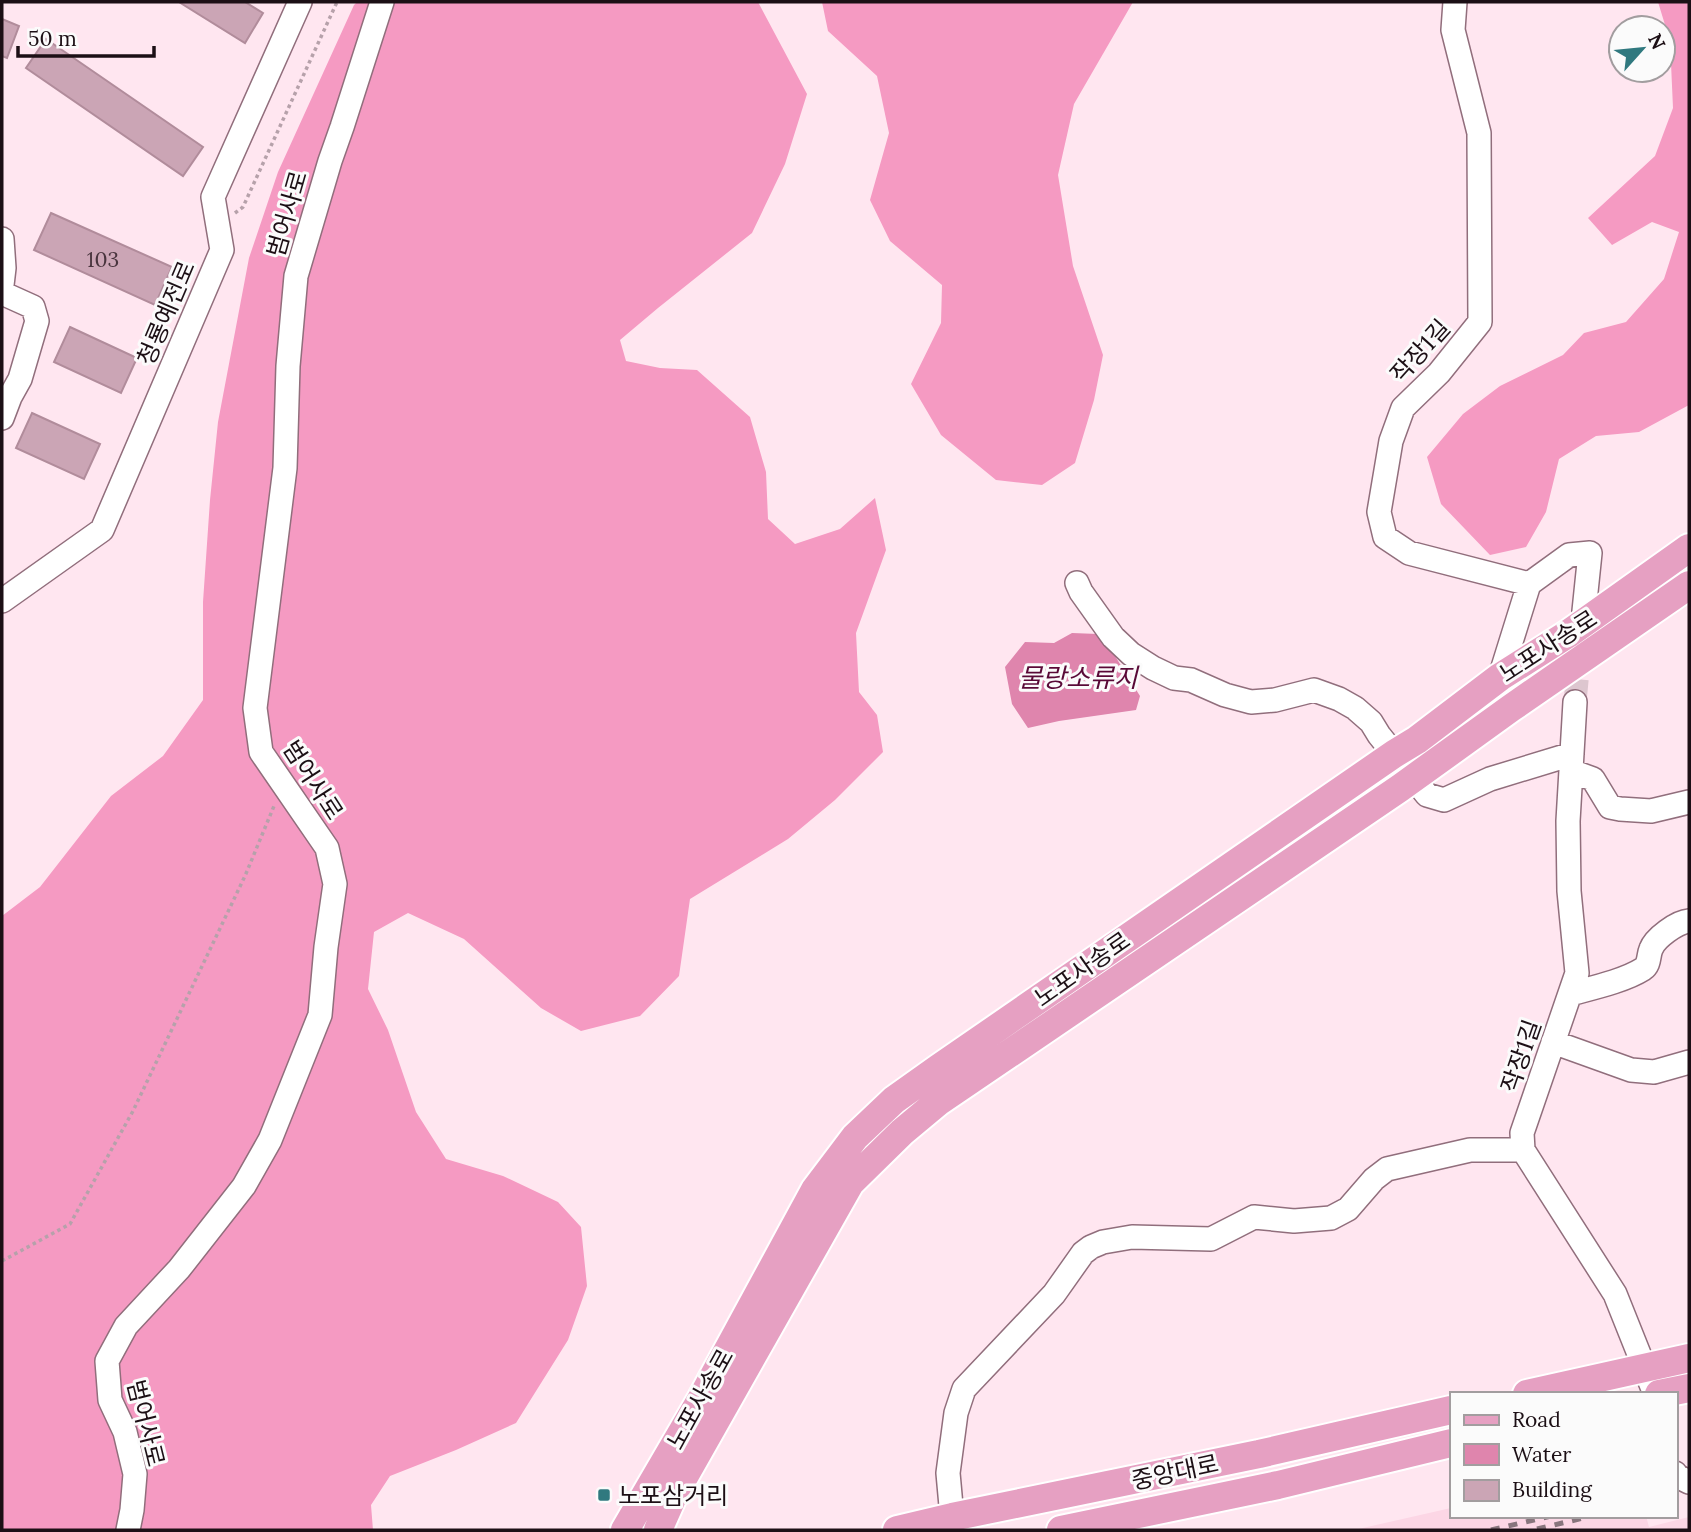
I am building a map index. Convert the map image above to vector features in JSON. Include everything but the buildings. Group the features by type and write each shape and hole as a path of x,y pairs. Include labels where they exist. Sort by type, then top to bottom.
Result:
{"main road":[{"name":"노포사송로","path":"625,1530 702,1398 815,1190 855,1137 894,1100 1417,740 1500,677 1568,635 1689,548"},
{"name":"노포사송로","path":"658,1530 673,1496 850,1183 902,1132 938,1102 1413,779 1689,585"},
{"path":"1536,1392 1689,1358"},
{"path":"1668,1392 1689,1388"},
{"name":"중앙대로","path":"897,1530 1259,1454 1450,1410"},
{"name":"중앙대로","path":"1061,1530 1278,1485 1450,1443"},
{"path":"673,1496 675,1530"}],"street":[{"name":"청룡예전로","path":"2,601 102,530 222,250 213,197 300,2"},
{"name":"범어사로","path":"128,1530 135,1474 125,1432 110,1400 107,1362 125,1326 178,1269 244,1185 270,1140 320,1015 335,884 327,848 261,752 255,708 285,468 288,366 296,276 330,160 382,2"},
{"name":"작장1길","path":"1455,2 1453,30 1479,134 1480,322 1439,373 1403,408 1391,441 1379,512 1385,537 1409,553 1529,584"},
{"path":"2,240 2,285"},
{"path":"2,293 33,307 37,321 20,379 4,402"},
{"path":"1511,708 1500,677 1529,584 1569,555 1590,553 1584,611"},
{"path":"1077,583 1113,637 1131,654 1174,678 1191,680 1225,695 1251,702 1275,700 1314,690 1339,698 1371,722 1427,795 1444,800 1490,779 1571,763 1593,779 1610,807 1651,811 1689,802"},
{"name":"작장1길","path":"1523,1150 1522,1133 1577,973 1569,891 1568,821 1574,702"},
{"path":"1570,994 1611,983 1643,968 1648,963 1651,946 1681,922 1689,921"},
{"path":"1553,1042 1631,1070 1654,1072 1689,1062"},
{"path":"952,1517 947,1472 956,1413 964,1389 1054,1294 1091,1247 1102,1242 1132,1237 1211,1238 1254,1217 1294,1222 1331,1218 1348,1209 1374,1179 1387,1169 1470,1150 1523,1150 1615,1294 1656,1392"}],"path":[{"path":"219,229 243,206 338,2"},
{"path":"2,1261 70,1224 139,1098 245,876 283,784"}],"shaded area":[{"path":"357,2 758,2 807,94 785,164 752,233 620,340 626,361 660,368 697,370 750,417 766,472 768,519 795,544 840,529 875,498 886,550 856,633 859,692 877,715 883,752 835,800 788,839 690,899 679,976 640,1016 581,1031 541,1008 464,939 408,913 374,932 368,989 388,1030 416,1112 446,1159 503,1176 558,1202 581,1227 587,1286 568,1340 516,1423 390,1476 371,1505 373,1530 2,1530 2,916 40,887 111,796 163,756 203,700 203,602 218,422 249,258 278,172"},
{"path":"822,2 1133,2 1074,104 1058,175 1073,266 1103,355 1094,400 1075,463 1042,485 996,480 941,435 911,384 941,323 942,285 890,241 870,200 889,133 877,76 828,31"},
{"path":"1658,2 1689,2 1689,405 1639,432 1596,436 1559,459 1546,512 1526,547 1490,555 1441,504 1427,457 1463,414 1500,386 1563,355 1584,333 1626,322 1664,279 1679,232 1652,222 1612,245 1588,218 1655,156 1673,108 1672,84 1677,84 1677,14 1662,14"},
{"path":"1450,1508 1450,1518 1647,1518 1649,1527 1689,1517 1689,1530 1354,1530"}],"water":[{"name":"물랑소류지","path":"1072,633 1098,634 1110,648 1140,696 1136,710 1028,728 1012,704 1005,667 1025,642 1054,643"}],"tunnel":[{"path":"1575,702 1580,649"}],"railway":[{"path":"1491,1530 1542,1518"},
{"path":"1537,1529 1584,1518"}],"place":[{"name":"노포삼거리","path":"604,1495"}]}
